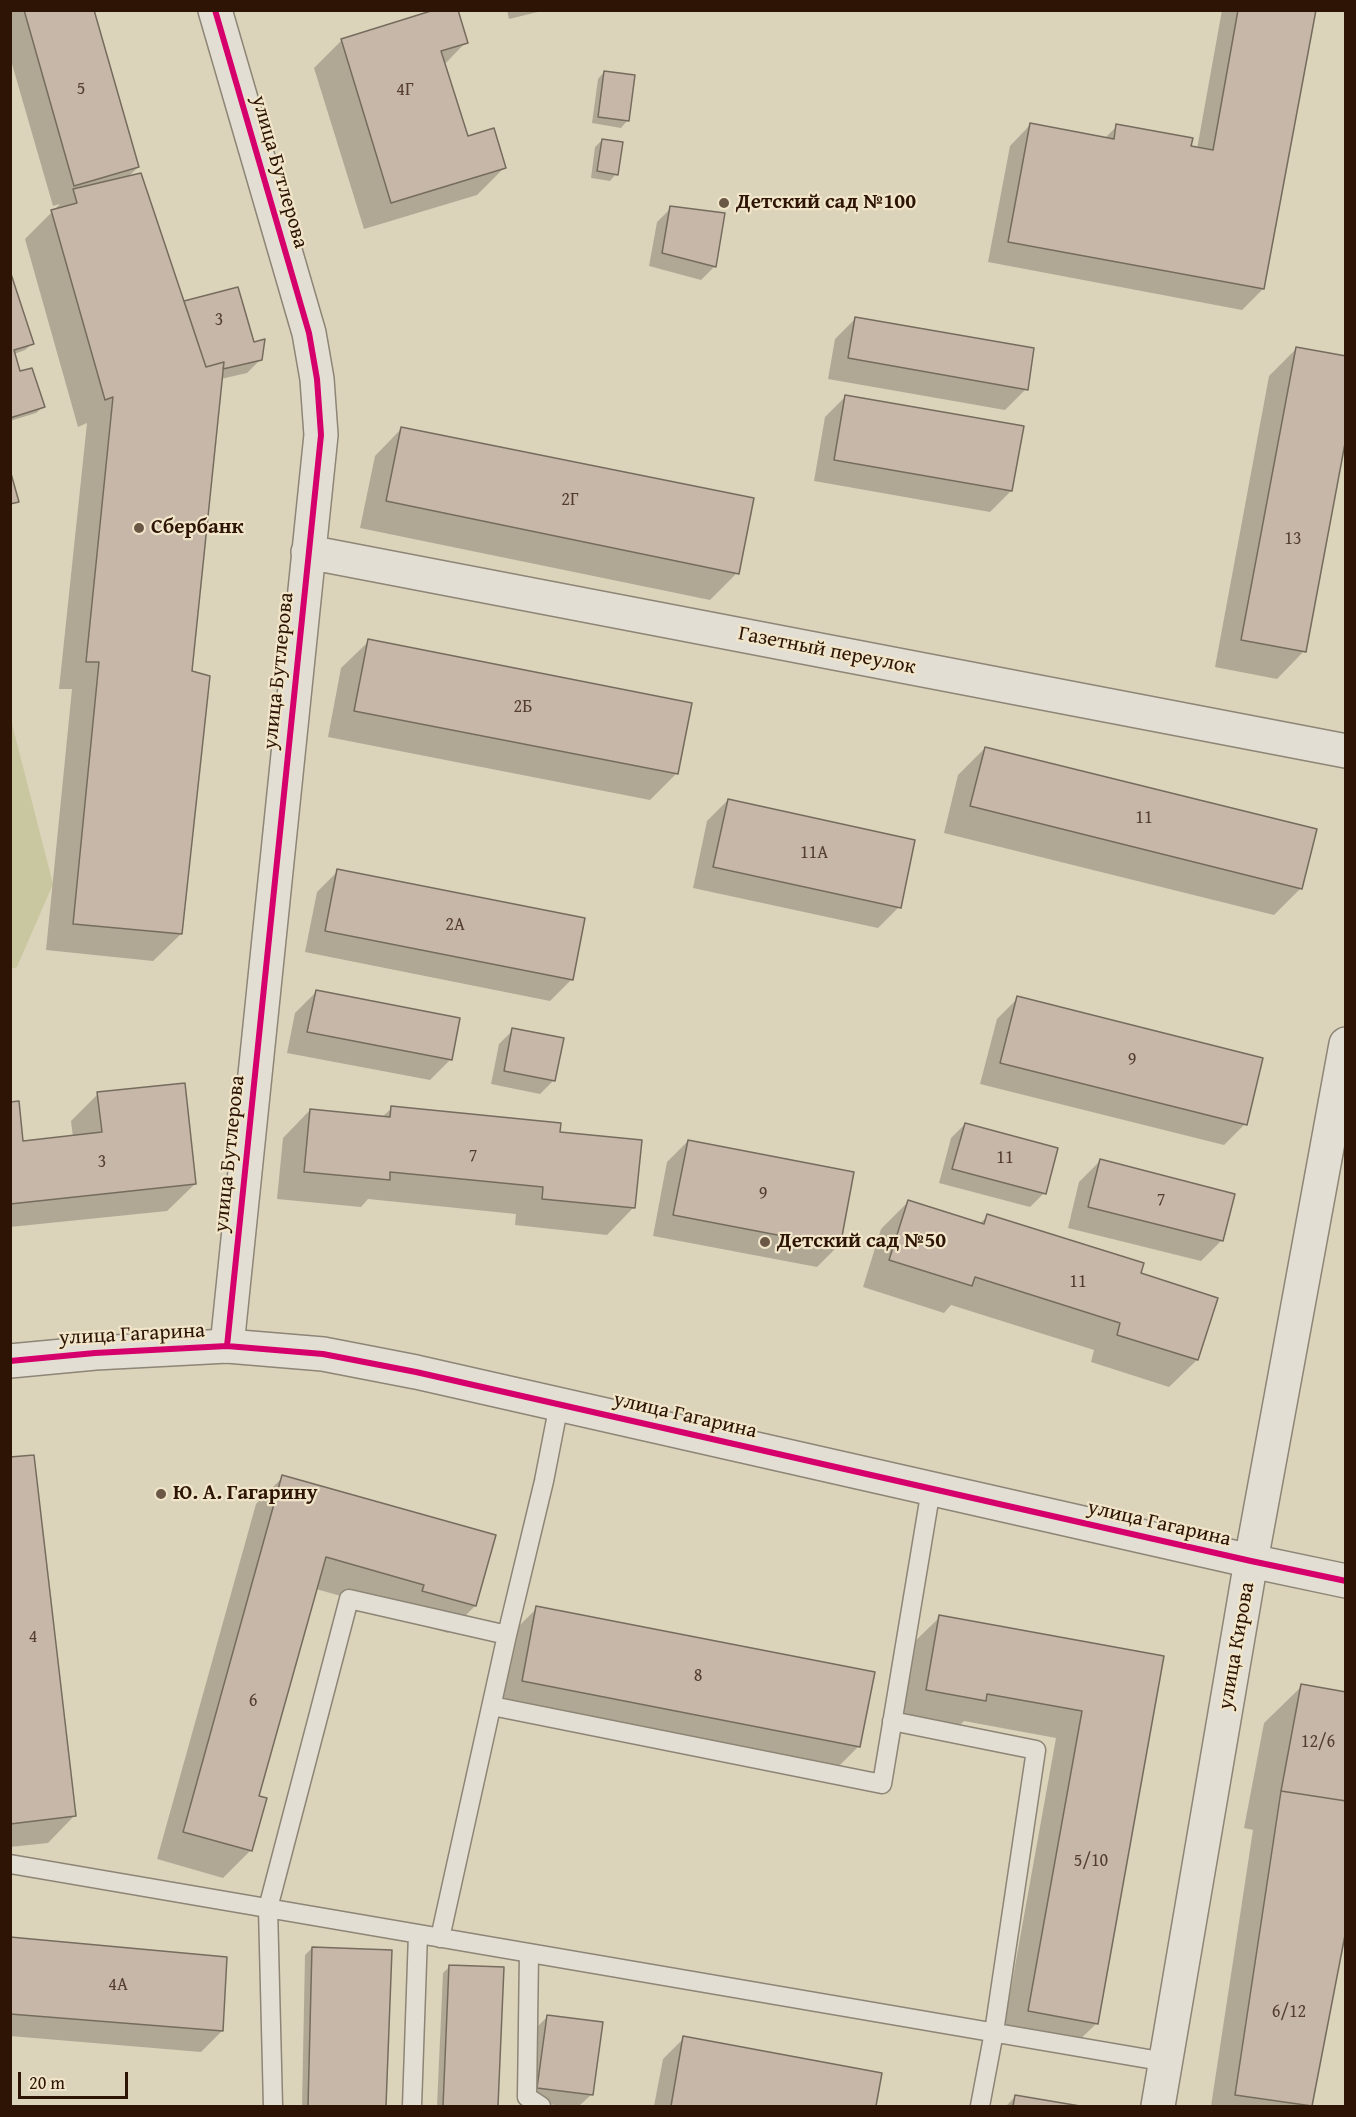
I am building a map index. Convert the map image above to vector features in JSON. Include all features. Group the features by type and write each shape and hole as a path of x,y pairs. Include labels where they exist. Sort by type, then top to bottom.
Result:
{"street":[{"name":"улица Бутлерова","path":"214,10 309,333 317,379 321,435 227,1346"},
{"name":"Газетный переулок","path":"308,552 1346,751"},
{"name":"улица Кирова","path":"1158,2106 1251,1561 1346,1044"},
{"name":"улица Гагарина","path":"10,1360 227,1346 323,1354 416,1372 1346,1581"}],"lane":[{"path":"440,1938 507,1635 544,1481 559,1404"},
{"path":"492,1706 882,1784 931,1489"},
{"path":"273,2106 268,1908 349,1599 507,1635"},
{"path":"892,1721 1036,1750 994,2032 980,2106"},
{"path":"10,1864 1166,2062"},
{"path":"412,2106 418,1934"},
{"path":"529,1953 527,2097 541,2106"}],"shaded area":[{"path":"10,716 53,884 17,967 11,969"}],"building":[{"path":"24,10 94,10 139,167 74,186"},
{"path":"434,10 458,10 468,43 441,51 468,136 494,128 506,168 391,203 341,39"},
{"path":"1238,10 1316,10 1264,289 1008,242 1030,123 1114,139 1116,124 1193,138 1191,146 1213,150"},
{"path":"604,71 635,75 629,121 598,117"},
{"path":"602,139 623,142 618,175 597,171"},
{"path":"141,173 206,367 224,362 192,671 210,676 182,934 73,924 99,662 86,662 113,397 105,400 51,210 77,203 73,189"},
{"path":"670,206 725,213 716,267 662,253"},
{"path":"10,271 34,344 14,350 20,371 32,368 45,407 10,418"},
{"path":"238,287 254,342 265,339 262,360 223,369 224,362 206,367 184,301"},
{"path":"855,317 1034,348 1028,390 848,358"},
{"path":"1296,347 1346,356 1346,438 1306,652 1241,640"},
{"path":"845,395 1024,426 1012,491 834,460"},
{"path":"401,427 754,498 739,574 386,501"},
{"path":"10,470 19,502 10,504"},
{"path":"368,639 692,703 678,774 354,711"},
{"path":"985,747 1317,829 1302,889 970,806"},
{"path":"728,799 915,840 901,908 713,867"},
{"path":"337,869 585,918 573,980 325,931"},
{"path":"316,990 460,1018 452,1060 307,1032"},
{"path":"1017,996 1263,1058 1247,1125 1000,1063"},
{"path":"512,1028 564,1038 555,1081 504,1071"},
{"path":"185,1083 196,1184 10,1204 10,1102 19,1101 23,1141 102,1132 97,1092"},
{"path":"391,1106 561,1123 560,1132 642,1140 635,1208 542,1199 543,1187 390,1172 390,1180 304,1172 310,1109 390,1117"},
{"path":"965,1123 1058,1148 1046,1194 952,1169"},
{"path":"688,1140 854,1172 840,1247 673,1215"},
{"path":"1100,1159 1235,1194 1223,1241 1088,1207"},
{"path":"908,1200 984,1224 987,1214 1144,1263 1141,1273 1218,1298 1198,1360 1117,1335 1120,1323 975,1277 972,1286 889,1260"},
{"path":"34,1455 76,1816 10,1824 10,1457"},
{"path":"282,1475 496,1535 476,1606 422,1591 424,1585 326,1557 259,1796 267,1798 252,1851 183,1832"},
{"path":"536,1606 875,1672 860,1747 522,1681"},
{"path":"939,1615 1164,1656 1098,2024 1028,2011 1082,1711 987,1694 986,1701 926,1690"},
{"path":"1301,1684 1346,1692 1346,1801 1281,1791"},
{"path":"1281,1791 1346,1801 1346,1930 1312,2106 1235,2095"},
{"path":"10,1937 227,1957 223,2031 10,2014"},
{"path":"312,1947 392,1950 386,2106 308,2106"},
{"path":"449,1965 504,1967 498,2106 443,2106"},
{"path":"547,2015 603,2022 593,2095 537,2088"},
{"path":"683,2036 882,2073 876,2106 671,2106"},
{"path":"1015,2095 1080,2106 1013,2106"}],"cycle path":[{"path":"215,10 309,333 317,379 321,435 227,1346"},
{"path":"10,1361 95,1353 227,1346 323,1354 416,1372 1346,1581"}],"place":[{"name":"Детский сад №100","path":"724,203"},
{"name":"Сбербанк","path":"139,528"},
{"name":"Детский сад №50","path":"765,1242"},
{"name":"Ю. А. Гагарину","path":"161,1494"}]}
